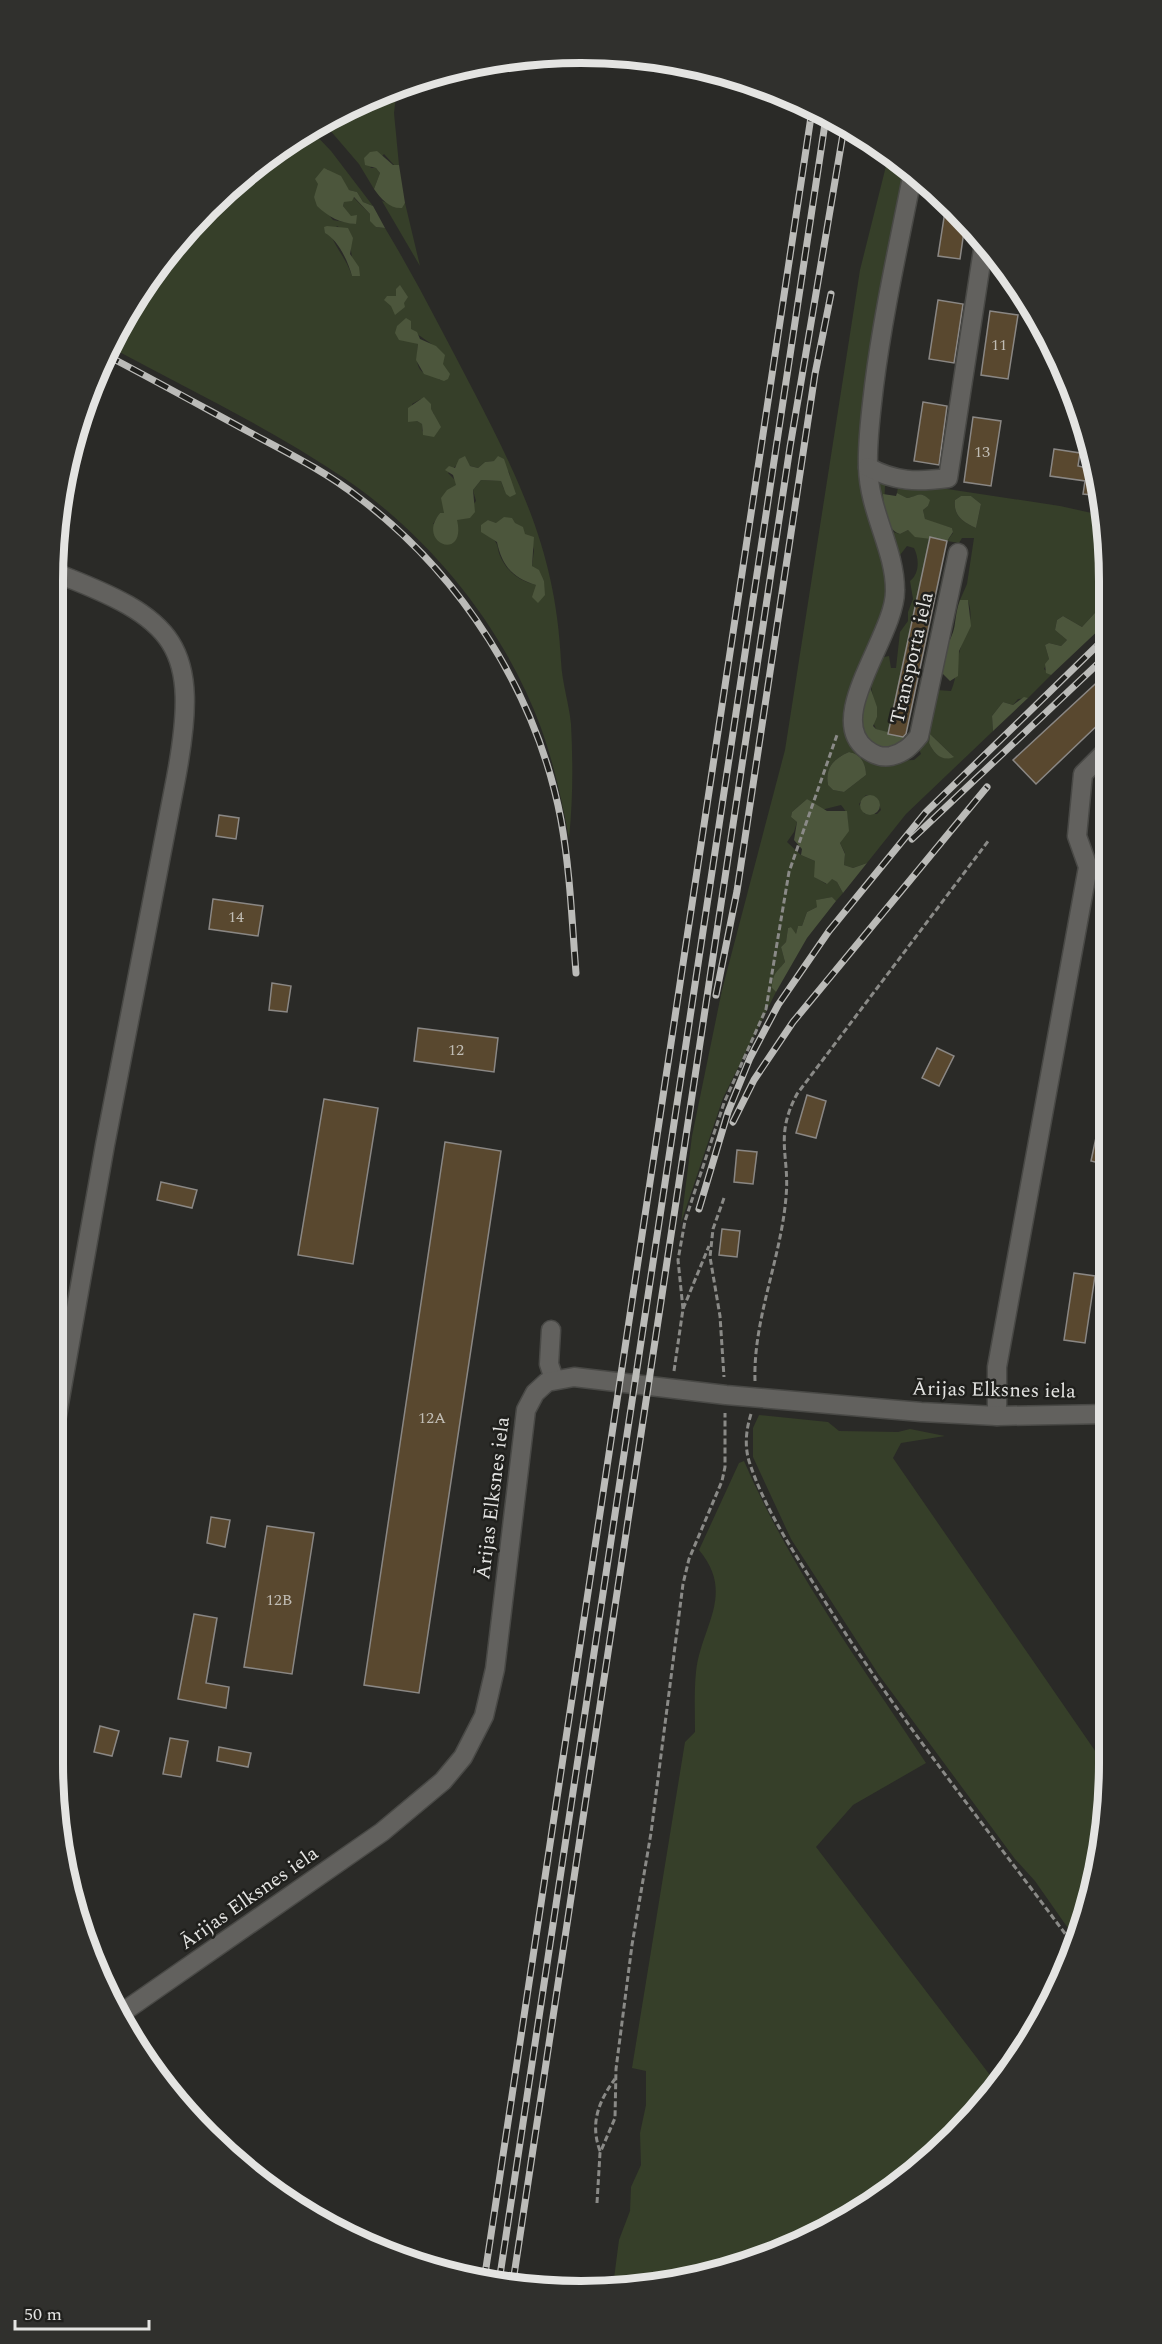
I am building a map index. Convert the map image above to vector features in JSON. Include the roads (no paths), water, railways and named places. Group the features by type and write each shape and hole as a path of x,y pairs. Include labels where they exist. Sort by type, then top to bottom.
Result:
{"street":[{"name":"Transporta iela","path":"911,182 879,344 868,437 868,467 872,502 894,573 896,592 888,628 855,699 851,717 854,734 862,746 873,755 884,757 900,754 920,736 958,553"},
{"path":"868,467 885,477 903,481 948,478 982,254"},
{"path":"63,576 113,595 156,625 176,651 183,671 187,698 186,728 177,778 63,1377"},
{"path":"997,1416 997,1368 1088,867 1077,836 1083,774 1099,758"},
{"path":"552,1330 549,1364 554,1379"},
{"name":"Ārijas Elksnes iela","path":"126,2010 382,1832 443,1781 463,1757 484,1716 495,1670 526,1410 540,1387 554,1379 574,1377 726,1395 921,1412 997,1416 1099,1414"}],"railway":[{"path":"485,2272 811,117"},
{"path":"500,2275 825,124"},
{"path":"514,2277 790,447 843,134"},
{"path":"716,995 737,891 815,374 831,294"},
{"path":"113,359 291,454 358,497 430,562 461,600 489,640 513,682 534,727 550,773 567,858 576,973"},
{"path":"699,1209 728,1112 750,1058 778,1005 829,931 926,812 1099,644"},
{"path":"912,839 1099,663"},
{"path":"733,1122 754,1080 793,1022 987,787"}]}
